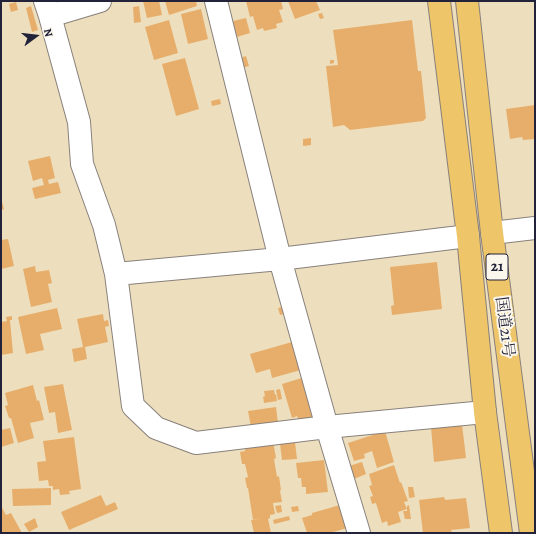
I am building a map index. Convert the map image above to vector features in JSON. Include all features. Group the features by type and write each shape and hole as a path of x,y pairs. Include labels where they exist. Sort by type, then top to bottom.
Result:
{"highway":[{"name":"国道21号","path":"439,1 468,236 485,412 501,533"},
{"name":"国道21号","path":"467,1 492,232 531,533"}],"street":[{"path":"100,1 47,8 79,122 82,164 104,225 116,274 133,406 156,428 196,443 328,427 485,412"},
{"path":"216,1 280,259 360,533"},
{"path":"492,232 535,228"},
{"path":"116,274 280,259 468,236"}],"building":[{"path":"143,1 159,1 162,15 147,18"},
{"path":"165,1 196,1 197,6 169,15"},
{"path":"246,1 281,1 283,9 279,10 283,22 276,24 277,28 264,31 263,28 257,30 253,16 250,17"},
{"path":"288,1 316,1 320,10 295,19"},
{"path":"16,2 18,10 11,12 9,4"},
{"path":"31,6 38,30 32,32 26,8"},
{"path":"139,6 141,22 134,23 133,7"},
{"path":"201,9 208,39 188,44 181,14"},
{"path":"322,13 324,18 320,19 318,14"},
{"path":"246,18 250,33 237,37 233,21"},
{"path":"169,20 178,53 154,60 145,27"},
{"path":"412,20 418,71 421,71 426,118 423,121 350,130 344,125 333,127 326,66 338,65 333,30"},
{"path":"246,56 249,66 242,68 240,58"},
{"path":"185,58 199,109 176,116 162,64"},
{"path":"330,60 334,60 334,63 330,64"},
{"path":"220,99 221,104 212,106 211,101"},
{"path":"535,105 535,139 523,140 522,137 510,139 506,109"},
{"path":"311,138 311,145 303,146 303,139"},
{"path":"50,156 55,178 48,180 49,184 58,182 61,193 35,199 32,188 44,185 42,178 33,181 28,161"},
{"path":"1,198 4,209 1,210"},
{"path":"8,239 14,266 1,269 1,240"},
{"path":"437,262 442,309 392,315 391,306 394,305 390,267"},
{"path":"35,266 36,272 49,270 52,283 48,284 52,302 31,307 23,269"},
{"path":"285,306 287,313 280,315 278,308"},
{"path":"57,308 62,329 40,334 44,350 26,354 18,317"},
{"path":"103,314 104,321 108,320 109,326 105,327 108,342 85,347 87,359 74,362 72,349 83,347 77,319"},
{"path":"12,316 12,320 10,320 13,353 1,355 1,322 7,321 6,317"},
{"path":"292,342 301,370 272,378 270,369 256,373 250,354"},
{"path":"305,377 317,417 305,420 305,418 298,419 297,416 292,418 282,384"},
{"path":"63,384 72,430 58,433 55,412 49,413 44,387"},
{"path":"33,385 37,401 39,400 44,420 30,423 34,438 18,443 11,418 9,418 5,406 8,405 5,393"},
{"path":"280,389 282,399 278,400 276,390"},
{"path":"274,390 277,401 264,403 264,391"},
{"path":"276,407 278,423 251,427 248,411"},
{"path":"462,424 466,458 434,462 431,427"},
{"path":"10,428 14,443 1,447 1,430"},
{"path":"385,431 394,462 377,468 372,451 364,454 365,458 354,461 348,443"},
{"path":"74,437 81,489 69,491 70,494 60,495 59,489 53,490 53,486 49,486 48,480 39,481 37,462 46,461 43,441"},
{"path":"273,441 276,458 274,459 277,477 279,476 282,502 273,503 275,514 270,515 270,518 268,519 271,533 254,533 251,520 253,520 245,478 248,477 245,464 242,464 240,452 245,451 245,446"},
{"path":"295,442 297,459 282,460 280,444"},
{"path":"324,460 328,492 306,494 306,487 302,487 301,478 298,478 296,463"},
{"path":"362,462 366,474 354,479 349,466"},
{"path":"394,465 408,501 404,502 407,509 398,512 401,522 388,526 387,521 382,523 376,503 372,504 370,497 373,496 369,486 372,485 369,474"},
{"path":"408,487 413,487 415,497 409,498"},
{"path":"51,488 51,505 13,506 12,489"},
{"path":"101,495 106,506 115,502 118,509 69,530 61,512"},
{"path":"444,497 445,500 466,498 470,528 451,530 452,533 423,533 419,500"},
{"path":"281,505 282,512 277,513 275,506"},
{"path":"340,505 347,528 330,533 307,533 302,518 312,515 312,513"},
{"path":"409,505 411,519 405,519 403,511 407,511 407,506"},
{"path":"1,506 6,515 11,513 22,533 1,533"},
{"path":"298,506 299,511 292,512 291,507"},
{"path":"289,516 290,520 274,524 273,520"},
{"path":"35,518 38,527 29,532 24,524"}]}
